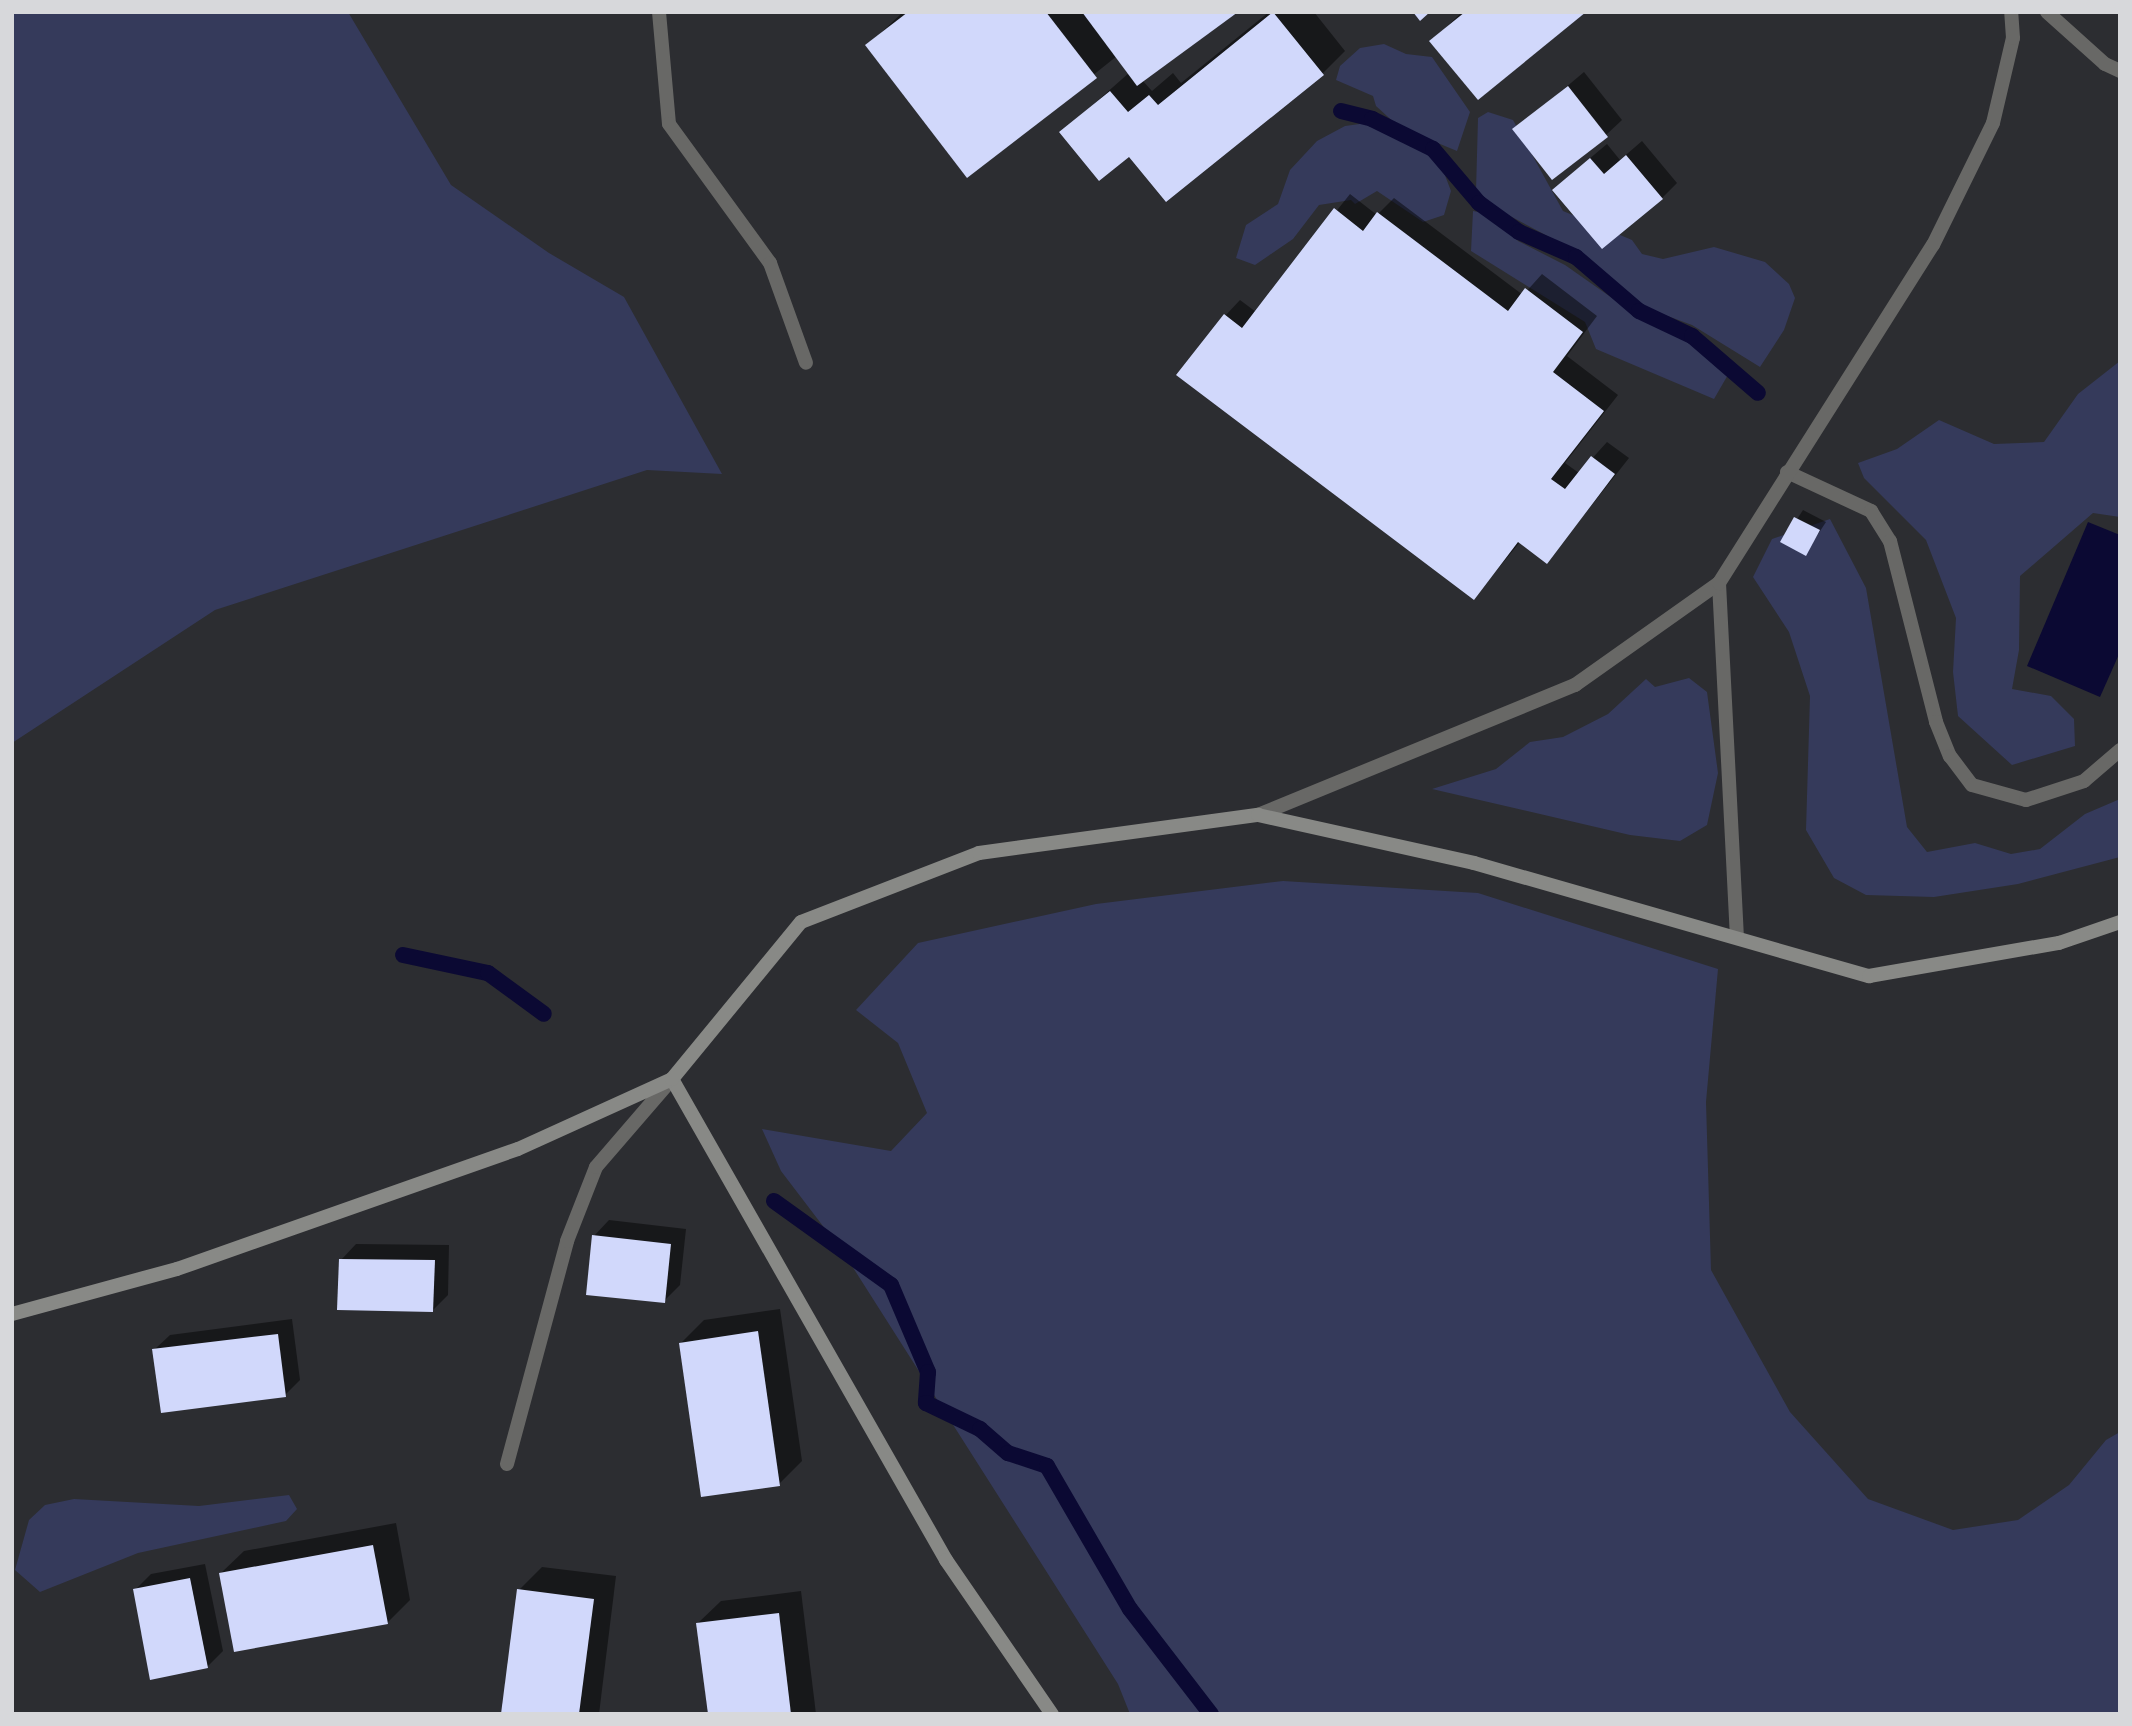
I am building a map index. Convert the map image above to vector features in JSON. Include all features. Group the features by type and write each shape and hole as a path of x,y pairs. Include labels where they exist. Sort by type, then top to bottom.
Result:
{"street":[{"path":"659,12 670,124 770,262 806,363"},
{"path":"507,1464 567,1241 596,1167 801,922 979,853 1258,815 1575,685 1719,583 1933,245 1993,123 2012,38 2011,12"},
{"path":"2047,12 2105,64 2120,71"},
{"path":"1787,472 1871,511 1891,541 1936,722 1950,756 1972,785 2026,800 2084,781 2120,750"},
{"path":"1719,583 1737,938"},
{"path":"1258,815 1474,863 1869,976 2059,943 2120,922"},
{"path":"12,1314 177,1269 518,1149 671,1079"},
{"path":"671,1079 946,1560 1052,1714"}],"shaded area":[{"path":"12,12 348,12 451,185 549,253 624,297 722,474 647,470 215,610 12,743"},
{"path":"1384,44 1406,54 1432,57 1470,112 1457,151 1399,127 1376,106 1373,96 1336,80 1340,66 1360,48"},
{"path":"1488,112 1513,120 1563,211 1632,240 1642,254 1663,259 1714,247 1765,262 1789,284 1795,298 1784,330 1760,367 1692,325 1643,307 1614,287 1583,255 1493,207 1476,191 1478,118"},
{"path":"1367,123 1411,140 1438,157 1451,191 1444,215 1423,222 1377,191 1355,204 1351,200 1319,205 1293,239 1255,265 1236,258 1246,225 1278,204 1290,170 1317,141 1345,126"},
{"path":"1473,211 1494,215 1518,241 1565,265 1632,312 1719,357 1729,373 1714,399 1596,349 1585,322 1471,251"},
{"path":"2120,361 2120,517 2093,513 2020,576 2019,650 2012,689 2051,696 2074,719 2075,746 2012,765 1958,716 1953,672 1956,618 1926,540 1864,478 1858,463 1897,449 1939,420 1994,444 2044,442 2078,394"},
{"path":"1830,519 1866,588 1907,827 1927,852 1975,843 2011,854 2040,849 2085,814 2120,799 2120,857 2018,884 1934,897 1866,895 1834,878 1806,830 1810,696 1789,632 1753,577 1772,539"},
{"path":"2088,522 2120,535 2120,652 2100,697 2027,666"},
{"path":"1689,678 1707,692 1718,773 1707,825 1680,841 1630,835 1432,789 1496,769 1530,742 1563,737 1608,714 1646,679 1655,687"},
{"path":"1283,881 1478,893 1718,969 1706,1102 1711,1270 1790,1412 1868,1499 1953,1530 2018,1520 2069,1485 2106,1440 2120,1432 2120,1714 1130,1714 1118,1684 845,1255 781,1171 762,1129 891,1151 927,1113 898,1043 856,1010 918,943 1096,904"},
{"path":"289,1495 297,1509 286,1521 138,1553 40,1592 15,1570 29,1520 45,1505 74,1499 199,1506"}],"building":[{"path":"908,12 1046,12 1097,78 967,178 865,45"},
{"path":"1082,12 1238,12 1137,86"},
{"path":"1273,12 1324,75 1166,202 1129,157 1099,181 1059,132 1110,91 1128,112 1149,95 1158,105"},
{"path":"1413,12 1430,12 1420,21"},
{"path":"1465,12 1586,12 1478,100 1429,41"},
{"path":"1568,86 1608,137 1552,180 1512,129"},
{"path":"1626,155 1663,199 1602,249 1552,190 1590,158 1604,174"},
{"path":"1334,208 1363,231 1377,212 1508,311 1525,288 1583,332 1553,372 1604,411 1551,479 1565,489 1591,456 1615,474 1547,564 1518,542 1474,600 1176,375 1224,314 1242,328"},
{"path":"1794,517 1820,530 1806,556 1780,542"},
{"path":"592,1235 671,1244 665,1303 586,1295"},
{"path":"339,1259 435,1260 433,1312 337,1310"},
{"path":"758,1331 780,1486 701,1497 679,1343"},
{"path":"278,1334 286,1397 161,1413 152,1349"},
{"path":"373,1545 388,1624 234,1652 219,1573"},
{"path":"190,1578 208,1668 150,1680 133,1589"},
{"path":"517,1589 594,1599 579,1714 501,1714"},
{"path":"779,1613 791,1714 708,1714 696,1623"}],"waterway":[{"path":"1341,111 1372,119 1433,149 1479,203 1519,232 1576,257 1639,311 1692,336 1758,393"},
{"path":"403,955 488,973 544,1014"},
{"path":"774,1201 891,1285 928,1372 926,1403 980,1429 1008,1453 1047,1466 1130,1609 1211,1714"}]}
